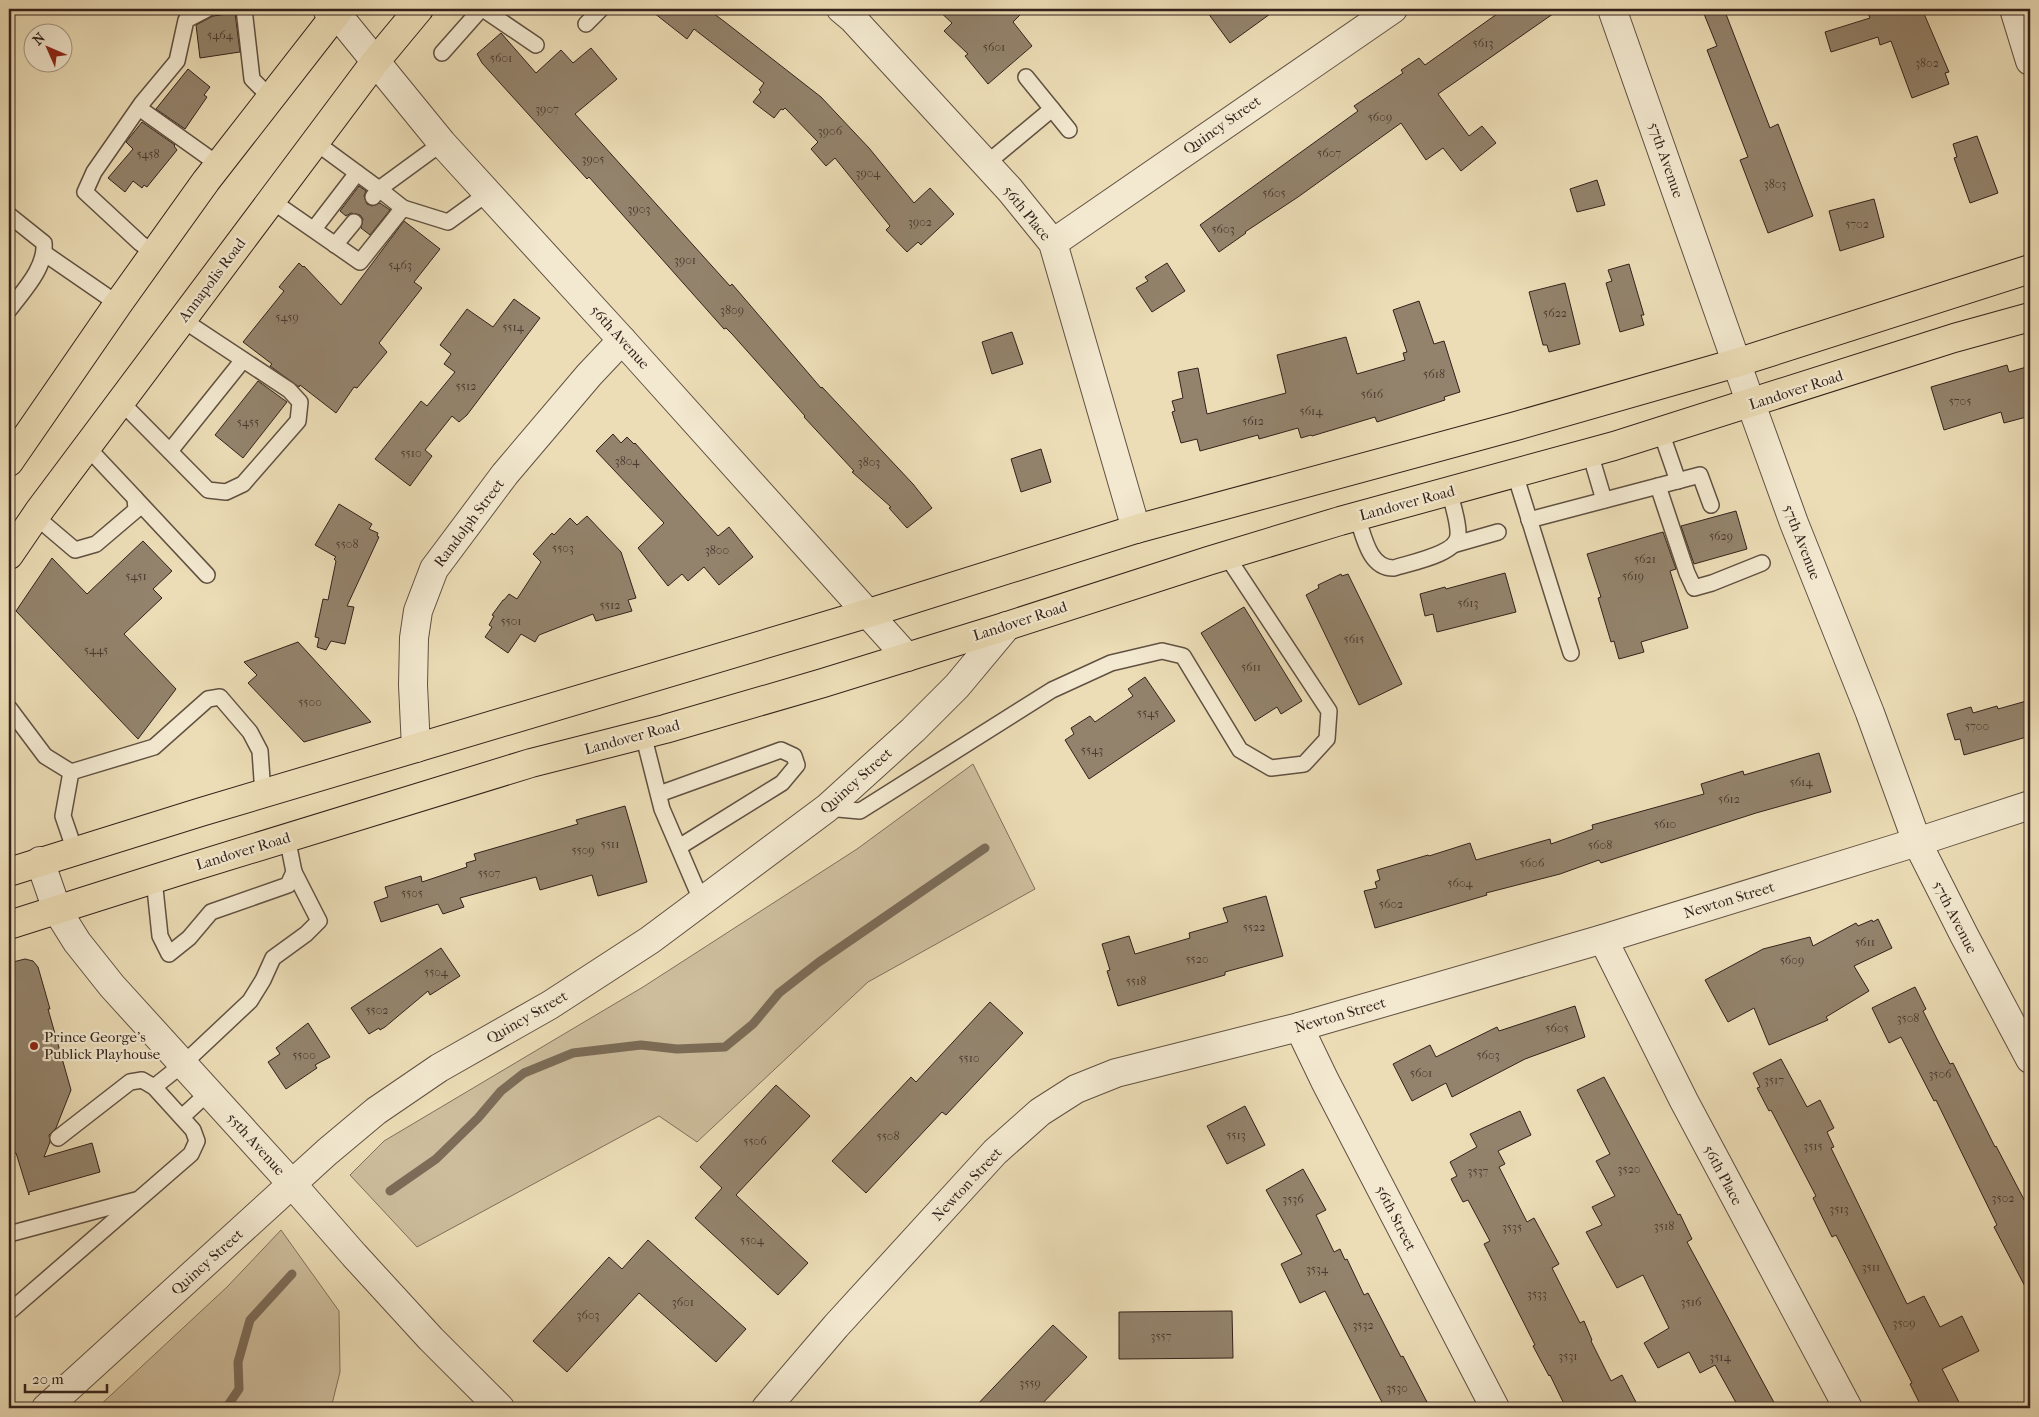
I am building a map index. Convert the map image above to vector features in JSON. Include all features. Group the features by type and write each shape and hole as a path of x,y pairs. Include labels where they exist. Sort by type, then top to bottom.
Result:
{"main road":[{"name":"Annapolis Road","path":"9,554 35,516 375,62 419,9"},
{"path":"9,462 154,253 219,165 272,98 335,10"},
{"path":"9,872 40,861 869,612 1136,529 1516,426 1736,363 2030,269"},
{"name":"Landover Road","path":"9,925 287,837 531,763 644,734 908,657 1226,555 1661,432 1954,338 2030,317"}],"street":[{"name":"Quincy Street","path":"1053,243 1393,9"},
{"name":"57th Avenue","path":"1612,9 1794,523 1870,713 1917,842 2030,1059"},
{"path":"2014,9 2030,61"},
{"name":"56th Avenue","path":"335,10 442,143 908,657"},
{"name":"56th Place","path":"852,12 1053,243 1136,529"},
{"name":"Randolph Street","path":"416,748 413,685 414,638 418,610 434,568 505,474 589,375 622,340"},
{"name":"Quincy Street","path":"46,1408 292,1184 376,1111 424,1078 550,1005 650,940 827,808 913,730 957,686 1007,626"},
{"name":"Newton Street","path":"766,1408 836,1326 995,1152 1040,1112 1076,1089 1116,1073 1299,1027 1603,939 2030,805"},
{"name":"55th Avenue","path":"40,861 57,910 77,942 112,986 367,1269 500,1408"},
{"name":"56th Place","path":"1603,939 1684,1102 1848,1408"},
{"name":"56th Street","path":"1299,1027 1325,1081 1495,1408"}],"lane":[{"path":"154,253 140,244 86,192 94,172 139,108 177,60 186,20 207,9"},
{"path":"244,9 252,79 272,98"},
{"path":"442,53 482,9 536,45"},
{"path":"586,24 601,9"},
{"path":"1026,76 1069,130"},
{"path":"139,108 219,165"},
{"path":"986,164 1052,109"},
{"path":"316,142 357,173 376,193 403,208 448,222 488,193"},
{"path":"376,193 442,143"},
{"path":"314,229 357,173"},
{"path":"272,200 360,262 403,208"},
{"path":"9,215 44,243 44,253 36,272 9,310"},
{"path":"336,245 354,222"},
{"path":"44,253 118,304"},
{"path":"121,402 208,490 226,492 243,484 298,422 300,402 289,390 183,320"},
{"path":"170,451 243,360"},
{"path":"1661,432 1678,480"},
{"path":"87,447 207,575"},
{"path":"1590,453 1604,500"},
{"path":"1515,474 1571,653"},
{"path":"1529,520 1700,475 1711,505"},
{"path":"1658,486 1687,573 1694,588 1712,583 1762,563"},
{"path":"1450,492 1458,535 1456,544"},
{"path":"35,516 76,550 96,544 136,510 134,498"},
{"path":"1357,517 1374,561 1386,568 1394,568 1445,552 1456,544 1498,532"},
{"path":"827,808 860,811 1052,690 1111,663 1162,651 1183,656 1240,750 1271,768 1304,764 1327,739 1329,711 1226,555"},
{"path":"9,708 45,756 71,772 154,747 208,699 220,697 250,732 260,752 263,794"},
{"path":"644,734 662,809 702,902"},
{"path":"658,794 782,750 794,756 797,766 782,783 678,847"},
{"path":"71,772 62,816 75,851"},
{"path":"154,1086 183,1064 250,1001 263,980 273,958 306,934 319,921 294,872 287,837"},
{"path":"154,879 160,936 169,954 189,938 211,912 288,885 294,872"},
{"path":"9,1312 191,1154 197,1141 193,1130 182,1117 154,1086 142,1080 130,1082 58,1138"},
{"path":"182,1117 209,1092"},
{"path":"9,1234 140,1198"}],"shaded area":[{"path":"973,764 1035,889 868,982 697,1142 659,1116 417,1247 350,1175 384,1141 643,987 857,849"},
{"path":"281,1230 339,1311 340,1372 331,1408 97,1408 227,1287"}],"building":[{"path":"649,9 710,9 821,97 869,148 914,203 930,188 954,214 921,245 918,242 907,252 886,230 890,226 835,158 826,166 811,149 818,142 785,108 781,109 774,118 753,102 761,92 759,90 764,83 694,29 687,39"},
{"path":"937,9 1026,9 1013,22 1032,46 988,84 965,56 968,54 944,31 952,23"},
{"path":"1205,9 1277,9 1230,43"},
{"path":"1504,9 1560,9 1438,94 1469,136 1482,126 1496,143 1461,171 1443,148 1426,160 1401,123 1219,252 1200,225 1358,111 1354,106 1403,73 1401,70 1419,58 1425,65"},
{"path":"1702,9 1724,9 1770,128 1778,124 1813,216 1768,233 1740,160 1748,157 1707,50 1717,46"},
{"path":"1866,9 1922,9 1949,72 1945,73 1949,84 1912,98 1891,41 1880,45 1878,37 1831,52 1825,32 1870,18"},
{"path":"235,13 240,52 200,58 196,25 213,16"},
{"path":"501,33 536,73 561,50 573,63 591,48 617,79 575,114 730,286 732,284 821,388 913,484 932,508 907,528 889,508 891,507 852,472 854,471 732,334 726,328 724,329 589,177 587,179 482,63 477,54"},
{"path":"188,69 210,87 204,95 207,97 185,129 156,109"},
{"path":"142,122 175,145 177,150 147,187 144,185 142,188 133,181 125,192 108,178 133,149 126,142"},
{"path":"1977,136 1998,193 1970,203 1954,158 1957,157 1953,144"},
{"path":"1597,180 1605,205 1577,212 1570,189"},
{"path":"359,186 366,191 364,196 367,204 372,206 380,203 390,210 370,235 361,228 363,219 360,215 351,213 346,216 340,211"},
{"path":"1874,199 1884,237 1840,251 1829,211"},
{"path":"404,221 440,249 414,282 422,288 379,343 387,352 357,388 354,387 336,413 300,385 299,387 270,366 272,364 243,342 284,291 279,287 299,263 341,305"},
{"path":"1167,263 1185,291 1152,312 1136,288 1148,281 1145,277"},
{"path":"1629,264 1644,315 1641,315 1644,325 1620,332 1606,283 1612,281 1608,270"},
{"path":"1565,283 1580,344 1549,352 1547,345 1543,345 1529,292"},
{"path":"514,299 540,318 467,415 459,422 452,416 425,450 432,456 410,486 375,459 421,401 427,406 455,372 444,364 451,354 440,345 467,309 493,327"},
{"path":"1419,301 1434,344 1444,341 1460,392 1444,397 1445,400 1377,422 1375,417 1312,436 1301,438 1298,428 1259,439 1258,435 1200,451 1197,439 1181,443 1172,412 1175,411 1172,401 1183,398 1178,372 1198,368 1207,414 1286,393 1277,355 1346,337 1357,374 1405,360 1403,353 1407,352 1393,310"},
{"path":"1012,332 1023,364 992,374 982,342"},
{"path":"2007,365 2009,372 2030,366 2030,416 2004,423 2001,412 1944,430 1931,387"},
{"path":"258,381 287,402 243,458 215,435"},
{"path":"613,434 621,443 627,437 635,443 718,536 729,527 753,557 719,585 704,567 688,581 682,574 668,586 638,548 664,523 596,451"},
{"path":"1041,449 1051,482 1021,492 1011,459"},
{"path":"339,504 372,524 369,529 378,533 377,536 379,537 347,606 354,607 345,644 331,641 326,650 317,647 319,638 315,637 323,599 328,600 336,561 334,559 336,557 315,545"},
{"path":"1736,511 1747,549 1694,564 1681,526"},
{"path":"587,516 621,552 636,598 628,600 632,611 596,621 593,614 539,635 535,642 521,634 508,653 485,637 492,627 489,625 494,616 492,615 503,600 509,594 517,599 541,562 533,554 552,533 554,535 570,518 577,525"},
{"path":"1663,532 1676,569 1670,571 1688,628 1641,642 1644,652 1619,659 1614,641 1611,642 1598,598 1601,597 1587,554"},
{"path":"143,541 172,571 153,589 162,598 124,634 176,689 138,739 16,611 52,558 87,594"},
{"path":"1505,573 1516,612 1437,632 1433,614 1425,616 1420,594"},
{"path":"1341,574 1342,576 1348,574 1402,684 1359,705 1306,595 1319,588 1318,585"},
{"path":"1244,607 1302,701 1281,714 1277,707 1255,721 1201,633"},
{"path":"298,642 371,722 304,742 248,683 257,675 244,662"},
{"path":"1145,677 1175,721 1089,779 1065,740 1074,734 1071,728 1090,716 1095,722 1133,696 1128,689"},
{"path":"2030,700 2030,736 1964,755 1960,739 1955,740 1947,714 1971,707 1973,713 1997,706 1998,709"},
{"path":"1819,753 1831,792 1756,813 1601,863 1599,860 1560,874 1486,893 1487,895 1375,928 1364,891 1377,888 1375,882 1380,880 1377,870 1470,843 1476,860 1550,839 1551,844 1593,829 1592,825 1704,794 1701,784 1743,771 1744,775"},
{"path":"625,806 647,882 598,896 592,875 540,890 536,877 460,898 464,907 443,914 438,904 381,922 374,902 388,897 385,887 421,876 422,882 467,867 466,863 476,860 474,854 578,824 576,820"},
{"path":"1266,896 1283,956 1225,972 1225,975 1118,1006 1107,971 1110,970 1102,944 1129,936 1135,954 1190,938 1189,933 1228,922 1223,908"},
{"path":"1878,919 1892,948 1854,966 1869,991 1826,1017 1828,1020 1769,1045 1754,1008 1728,1022 1705,980 1763,949 1810,937 1813,946 1856,923 1858,926"},
{"path":"441,948 460,976 430,995 428,991 385,1027 369,1034 351,1008"},
{"name":"Prince George's Publick Playhouse","path":"25,959 33,961 38,967 71,1090 56,1128 49,1135 50,1142 44,1157 92,1143 100,1172 29,1192 29,1195 16,1153 9,1155 9,963"},
{"path":"1915,987 1926,1009 1923,1011 1938,1041 1950,1064 1953,1063 1995,1147 2030,1211 2030,1296 1994,1227 1997,1225 1936,1100 1934,1101 1901,1037 1889,1043 1872,1008"},
{"path":"990,1002 1023,1033 946,1115 942,1112 866,1193 832,1161 911,1077 916,1082"},
{"path":"1575,1006 1585,1037 1525,1059 1452,1097 1446,1083 1412,1101 1393,1064 1430,1045 1436,1057 1497,1027 1499,1031"},
{"path":"308,1023 330,1057 315,1065 317,1068 286,1089 268,1062 280,1054 276,1048"},
{"path":"1781,1059 1807,1107 1820,1100 1834,1128 1827,1132 1834,1147 1831,1148 1907,1304 1924,1296 1940,1327 1962,1316 1979,1351 1942,1369 1962,1408 1922,1408 1910,1384 1912,1383 1836,1235 1832,1237 1813,1198 1816,1196 1771,1110 1769,1111 1757,1088 1760,1087 1753,1073"},
{"path":"1604,1077 1678,1215 1680,1214 1692,1239 1687,1242 1777,1408 1739,1408 1715,1365 1700,1373 1689,1352 1658,1368 1644,1343 1669,1328 1643,1275 1617,1288 1586,1232 1602,1225 1592,1207 1615,1196 1596,1161 1610,1154 1577,1090"},
{"path":"776,1085 810,1116 736,1195 808,1263 778,1295 695,1218 722,1188 700,1167"},
{"path":"1245,1106 1265,1145 1227,1164 1207,1126"},
{"path":"1520,1111 1531,1135 1498,1151 1505,1164 1499,1167 1527,1222 1534,1218 1559,1264 1552,1268 1580,1323 1584,1321 1591,1341 1611,1381 1622,1375 1639,1408 1566,1408 1533,1346 1535,1345 1484,1244 1490,1241 1468,1200 1463,1202 1451,1179 1457,1176 1450,1162 1477,1147 1470,1134"},
{"path":"1303,1169 1326,1210 1316,1215 1334,1252 1340,1249 1345,1260 1347,1259 1364,1295 1368,1293 1427,1402 1415,1408 1385,1408 1325,1291 1300,1303 1281,1264 1302,1254 1266,1190"},
{"path":"648,1240 746,1329 716,1362 639,1293 567,1372 533,1341 609,1257 622,1269"},
{"path":"1232,1311 1233,1358 1119,1359 1119,1312"},
{"path":"1053,1325 1087,1357 1038,1408 974,1408"}],"waterway":[{"path":"390,1191 436,1159 478,1118 501,1091 524,1073 573,1053 641,1045 677,1049 725,1047 753,1024 779,993 819,962 985,848"},
{"path":"226,1408 239,1389 238,1362 250,1320 292,1274"}],"place":[{"name":"Prince George's Publick Playhouse","path":"34,1046"}]}
